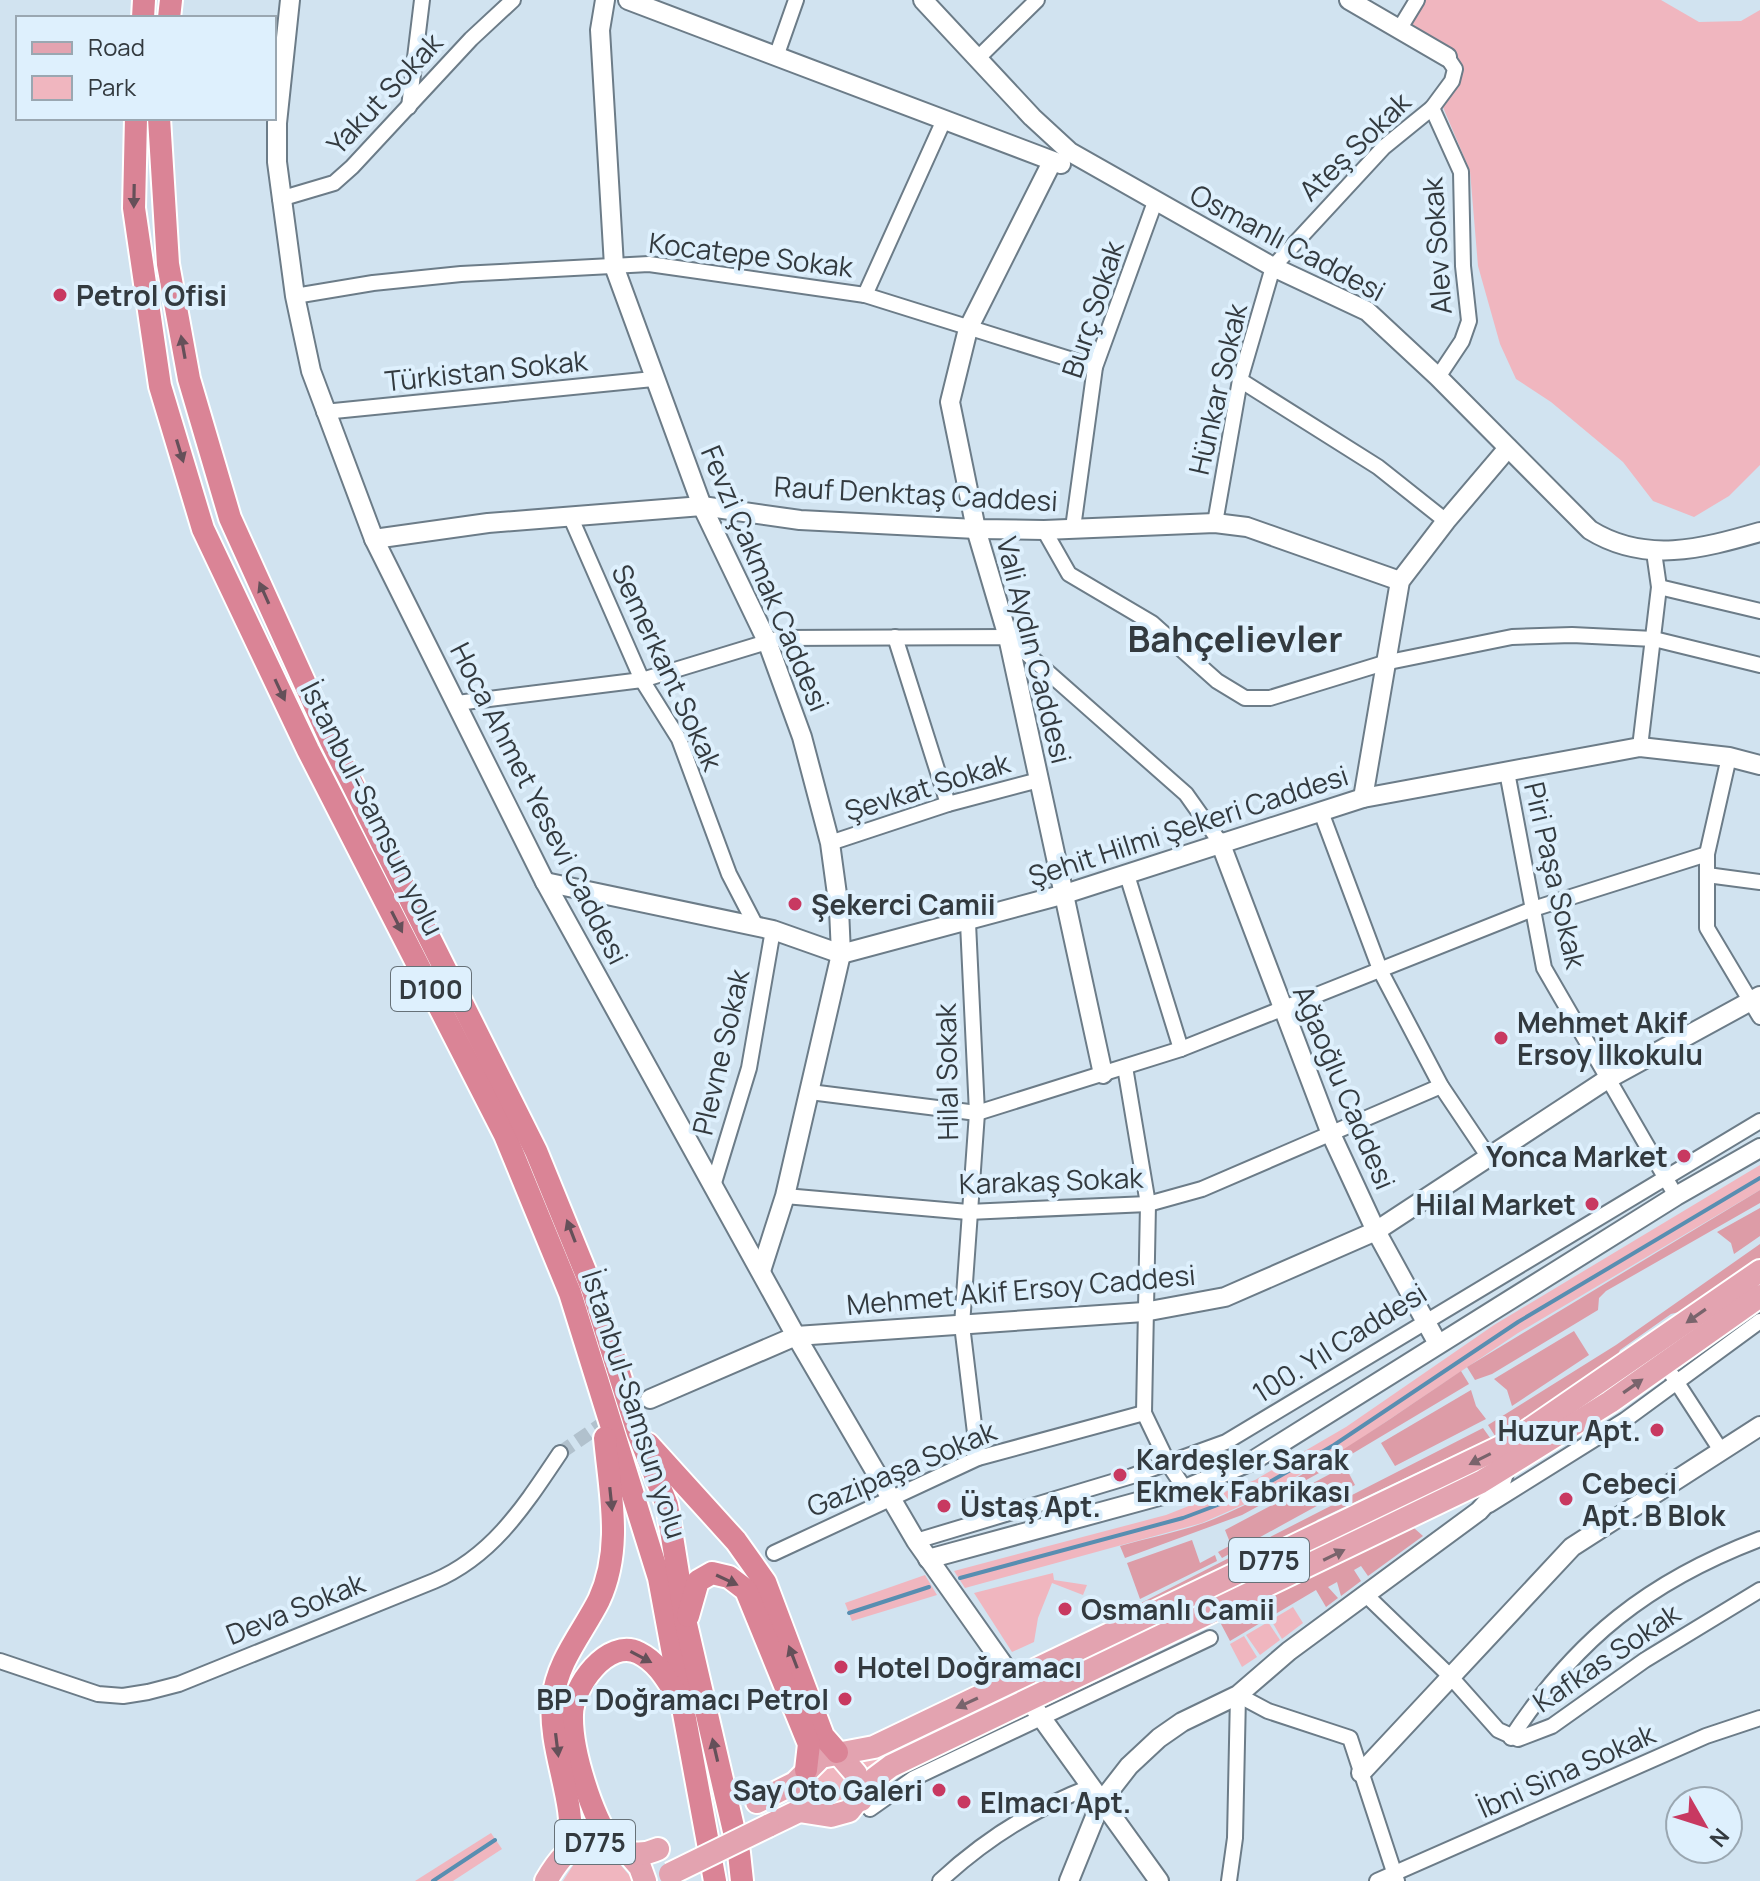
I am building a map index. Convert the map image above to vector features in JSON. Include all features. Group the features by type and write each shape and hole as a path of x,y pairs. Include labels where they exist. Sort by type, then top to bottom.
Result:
{"highway":[{"name":"İstanbul-Samsun yolu","path":"136,120 134,208 150,326 160,386 203,529 308,750 505,1135 570,1293 659,1578 715,1881"},
{"name":"İstanbul-Samsun yolu","path":"159,120 171,279 189,379 230,518 331,741 536,1151 592,1288 638,1433 667,1505 686,1624 739,1853 742,1881"},
{"path":"570,1849 573,1824 556,1748 553,1698 571,1645 599,1599 615,1543 601,1393"},
{"path":"638,1433 736,1541 765,1582 823,1736 837,1752"},
{"path":"686,1624 698,1581 712,1573 729,1577 746,1590 809,1744 806,1770"},
{"path":"619,1848 596,1823 578,1755 571,1715 579,1686 594,1665 623,1649 637,1652 660,1668 681,1701"}],"main road":[{"name":"D775","path":"757,1802 795,1783 821,1757 874,1747 1132,1663 1404,1522 1515,1455 1760,1271"},
{"name":"D775","path":"665,1877 799,1811 842,1814 865,1804 875,1778 891,1766 1515,1455 1671,1373 1760,1296"},
{"path":"837,1752 856,1774 865,1804"},
{"path":"806,1770 805,1795 823,1815"},
{"name":"D775","path":"548,1880 558,1860 570,1849 587,1843 619,1848 638,1855 658,1849"},
{"path":"619,1848 640,1867 645,1881"}],"street":[{"name":"Hoca Ahmet Yesevi Caddesi","path":"290,0 277,123 280,199 295,296 305,352 324,412 374,539 545,882 889,1498 953,1596 1159,1881"},
{"path":"409,107 422,0"},
{"name":"Yakut Sokak","path":"280,199 334,183 471,39 513,0"},
{"name":"Fevzi Çakmak Caddesi","path":"605,0 600,30 614,266 702,506 767,641 807,750 830,843 841,954 785,1196 761,1271"},
{"path":"628,0 777,54 1052,162 1103,172"},
{"path":"777,54 796,0"},
{"name":"Osmanlı Caddesi","path":"923,0 1054,139 1103,172 1273,267 1367,311 1438,377 1590,530 1608,541 1654,552 1703,547 1760,532"},
{"path":"977,59 1037,0"},
{"path":"1349,0 1447,57"},
{"path":"1400,28 1417,0"},
{"name":"Ateş Sokak","path":"1273,267 1384,147 1432,108 1452,81 1455,69 1447,57"},
{"name":"Alev Sokak","path":"1432,108 1461,172 1463,266 1469,321 1462,341 1438,377"},
{"path":"865,295 944,120"},
{"name":"Vali Aydın Caddesi","path":"1052,162 968,329 950,402 976,529 1008,637 1103,1074"},
{"name":"Burç Sokak","path":"1073,528 1095,367 1155,202"},
{"name":"Kocatepe Sokak","path":"295,296 373,283 461,274 649,264 865,295 1095,367"},
{"name":"Hünkar Sokak","path":"1215,523 1240,380 1273,267"},
{"name":"Türkistan Sokak","path":"324,412 653,379"},
{"path":"1240,380 1378,467 1446,521"},
{"path":"1363,798 1400,581 1508,448"},
{"name":"Rauf Denktaş Caddesi","path":"374,539 488,523 702,506 800,520 976,529 1044,530 1215,523 1247,527 1400,581"},
{"name":"Semerkant Sokak","path":"571,518 642,680 679,739 729,874 765,928"},
{"path":"1044,530 1069,574 1152,623 1217,681 1245,698 1270,698 1384,663 1512,637 1572,635 1654,639 1760,665"},
{"path":"1640,747 1659,587 1654,552"},
{"path":"1659,587 1760,611"},
{"path":"895,637 948,804"},
{"path":"457,703 642,680 767,641 1008,637 1186,794 1220,842"},
{"name":"Şehit Hilmi Şekeri Caddesi","path":"841,954 968,923 1363,798 1640,747 1729,757 1760,765"},
{"path":"1729,757 1707,854 1707,928 1757,1005"},
{"name":"Piri Paşa Sokak","path":"1507,772 1544,968 1606,1080 1676,1196"},
{"name":"Şevkat Sokak","path":"830,843 948,804 1039,780"},
{"path":"1321,812 1381,972 1441,1086 1488,1156"},
{"name":"Ağaoğlu Caddesi","path":"1220,842 1331,1134 1376,1231 1438,1344"},
{"path":"810,1092 977,1113 1181,1049 1533,909 1707,854"},
{"path":"1127,875 1181,1049"},
{"path":"1707,875 1760,882"},
{"path":"545,882 765,928 841,954"},
{"name":"Hilal Sokak","path":"968,923 977,1113 962,1325 978,1458"},
{"name":"Plevne Sokak","path":"713,1186 749,1068 765,928"},
{"name":"Mehmet Akif Ersoy Caddesi","path":"650,1399 796,1336 1144,1312 1225,1297 1376,1231 1606,1080 1757,1005"},
{"path":"1125,1067 1148,1204 1144,1413 1169,1465 1185,1489"},
{"name":"Karakaş Sokak","path":"785,1196 968,1212 1148,1204 1202,1189 1441,1086"},
{"name":"100. Yıl Caddesi","path":"916,1541 1169,1465 1243,1433 1663,1176 1760,1121"},
{"name":"100. Yıl Caddesi","path":"932,1565 1219,1476 1284,1443 1676,1196 1760,1148"},
{"path":"940,1881 981,1847 1028,1817 1096,1795 1170,1729 1238,1695 1289,1651 1479,1511 1598,1439 1671,1373 1760,1321"},
{"path":"1671,1373 1720,1449"},
{"name":"Gazipaşa Sokak","path":"774,1553 978,1458 1144,1413"},
{"path":"1361,1773 1572,1547 1760,1426"},
{"name":"Deva Sokak","path":"0,1661 98,1694 123,1696 179,1684 434,1581 472,1562 517,1517 560,1453"},
{"path":"1479,1511 1499,1489 1515,1455"},
{"path":"1511,1738 1554,1675 1617,1619 1670,1581 1760,1539"},
{"name":"Kafkas Sokak","path":"1366,1595 1450,1676 1498,1730 1511,1738 1541,1733 1645,1660 1760,1590"},
{"path":"1132,1663 1210,1638"},
{"path":"1238,1695 1268,1711 1344,1733 1353,1743 1396,1877"},
{"path":"1229,1881 1235,1838 1238,1695"},
{"name":"İbni Sina Sokak","path":"1377,1881 1396,1877 1706,1736 1760,1718"},
{"path":"1069,1881 1096,1795"}],"green space":[{"path":"1425,0 1661,0 1699,22 1741,21 1760,10 1760,465 1729,496 1694,517 1653,501 1623,462 1551,402 1516,379 1500,344 1478,266 1470,171 1442,105 1454,89 1461,65 1450,48 1411,25"},
{"path":"1760,1165 1760,1190 1518,1333 1344,1450 1254,1500 1202,1523 965,1588 954,1571 1166,1515 1255,1480 1346,1427 1494,1325"},
{"path":"1486,1464 1489,1467 1036,1688 1032,1686 1033,1682"},
{"path":"1053,1573 1054,1580 1087,1585 1083,1595 1052,1583 1038,1618 1034,1642 1012,1652 974,1593"},
{"path":"925,1575 937,1595 852,1621 845,1603"},
{"path":"1293,1607 1303,1623 1282,1639 1271,1620"},
{"path":"1268,1622 1280,1640 1260,1655 1246,1635"},
{"path":"1244,1636 1257,1657 1242,1667 1230,1644"},
{"path":"1001,1694 1007,1696 1006,1701 861,1771 857,1764"},
{"path":"832,1767 845,1773 851,1786 845,1799 832,1805 819,1799 813,1786 819,1773"},
{"path":"491,1833 502,1849 453,1881 415,1881"},
{"path":"596,1856 618,1862 634,1881 563,1881 574,1864"}],"shaded area":[{"path":"1760,1190 1760,1203 1606,1291 1599,1298 1598,1310 1492,1374 1475,1380 1467,1367"},
{"path":"1760,1208 1760,1236 1734,1254 1731,1243 1717,1232"},
{"path":"1760,1244 1760,1260 1691,1309 1671,1314 1620,1350 1616,1359 1497,1439 1488,1425 1616,1345"},
{"path":"1574,1331 1589,1355 1512,1406 1507,1390 1494,1379"},
{"path":"1461,1371 1469,1384 1330,1467 1242,1515 1125,1558 1120,1546 1203,1523 1247,1504 1341,1451"},
{"path":"1471,1390 1476,1406 1486,1419 1395,1466 1381,1443"},
{"path":"1483,1428 1493,1442 1484,1441 1317,1520 1311,1530 1142,1606 1141,1603"},
{"path":"1345,1466 1355,1485 1222,1558 1218,1552 1231,1545 1225,1530"},
{"path":"1414,1528 1423,1536 1368,1576 1361,1566 1354,1570 1361,1581 1341,1596 1337,1582 1328,1587 1338,1598 1326,1607 1316,1590 1230,1641 1221,1624 1223,1620"},
{"path":"1192,1540 1200,1563 1215,1555 1217,1561 1140,1599 1127,1563"}],"waterway":[{"path":"960,1578 1183,1518 1252,1492 1334,1445 1518,1322 1760,1178"},
{"path":"849,1613 929,1587"},
{"path":"433,1881 495,1840"}],"tunnel":[{"path":"560,1453 614,1416"}],"place":[{"name":"Petrol Ofisi","path":"60,295"},
{"name":"Şekerci Camii","path":"795,904"},
{"name":"Mehmet Akif Ersoy İlkokulu","path":"1501,1038"},
{"name":"Yonca Market","path":"1684,1156"},
{"name":"Hilal Market","path":"1592,1204"},
{"name":"Huzur Apt.","path":"1657,1430"},
{"name":"Kardeşler Sarak Ekmek Fabrikası","path":"1120,1475"},
{"name":"Cebeci Apt. B Blok","path":"1566,1499"},
{"name":"Üstaş Apt.","path":"944,1506"},
{"name":"Osmanlı Camii","path":"1065,1609"},
{"name":"Hotel Doğramacı","path":"841,1667"},
{"name":"BP - Doğramacı Petrol","path":"845,1699"},
{"name":"Say Oto Galeri","path":"939,1790"},
{"name":"Elmacı Apt.","path":"964,1802"}],"district":[{"name":"Bahçelievler","path":"1235,638"}]}
